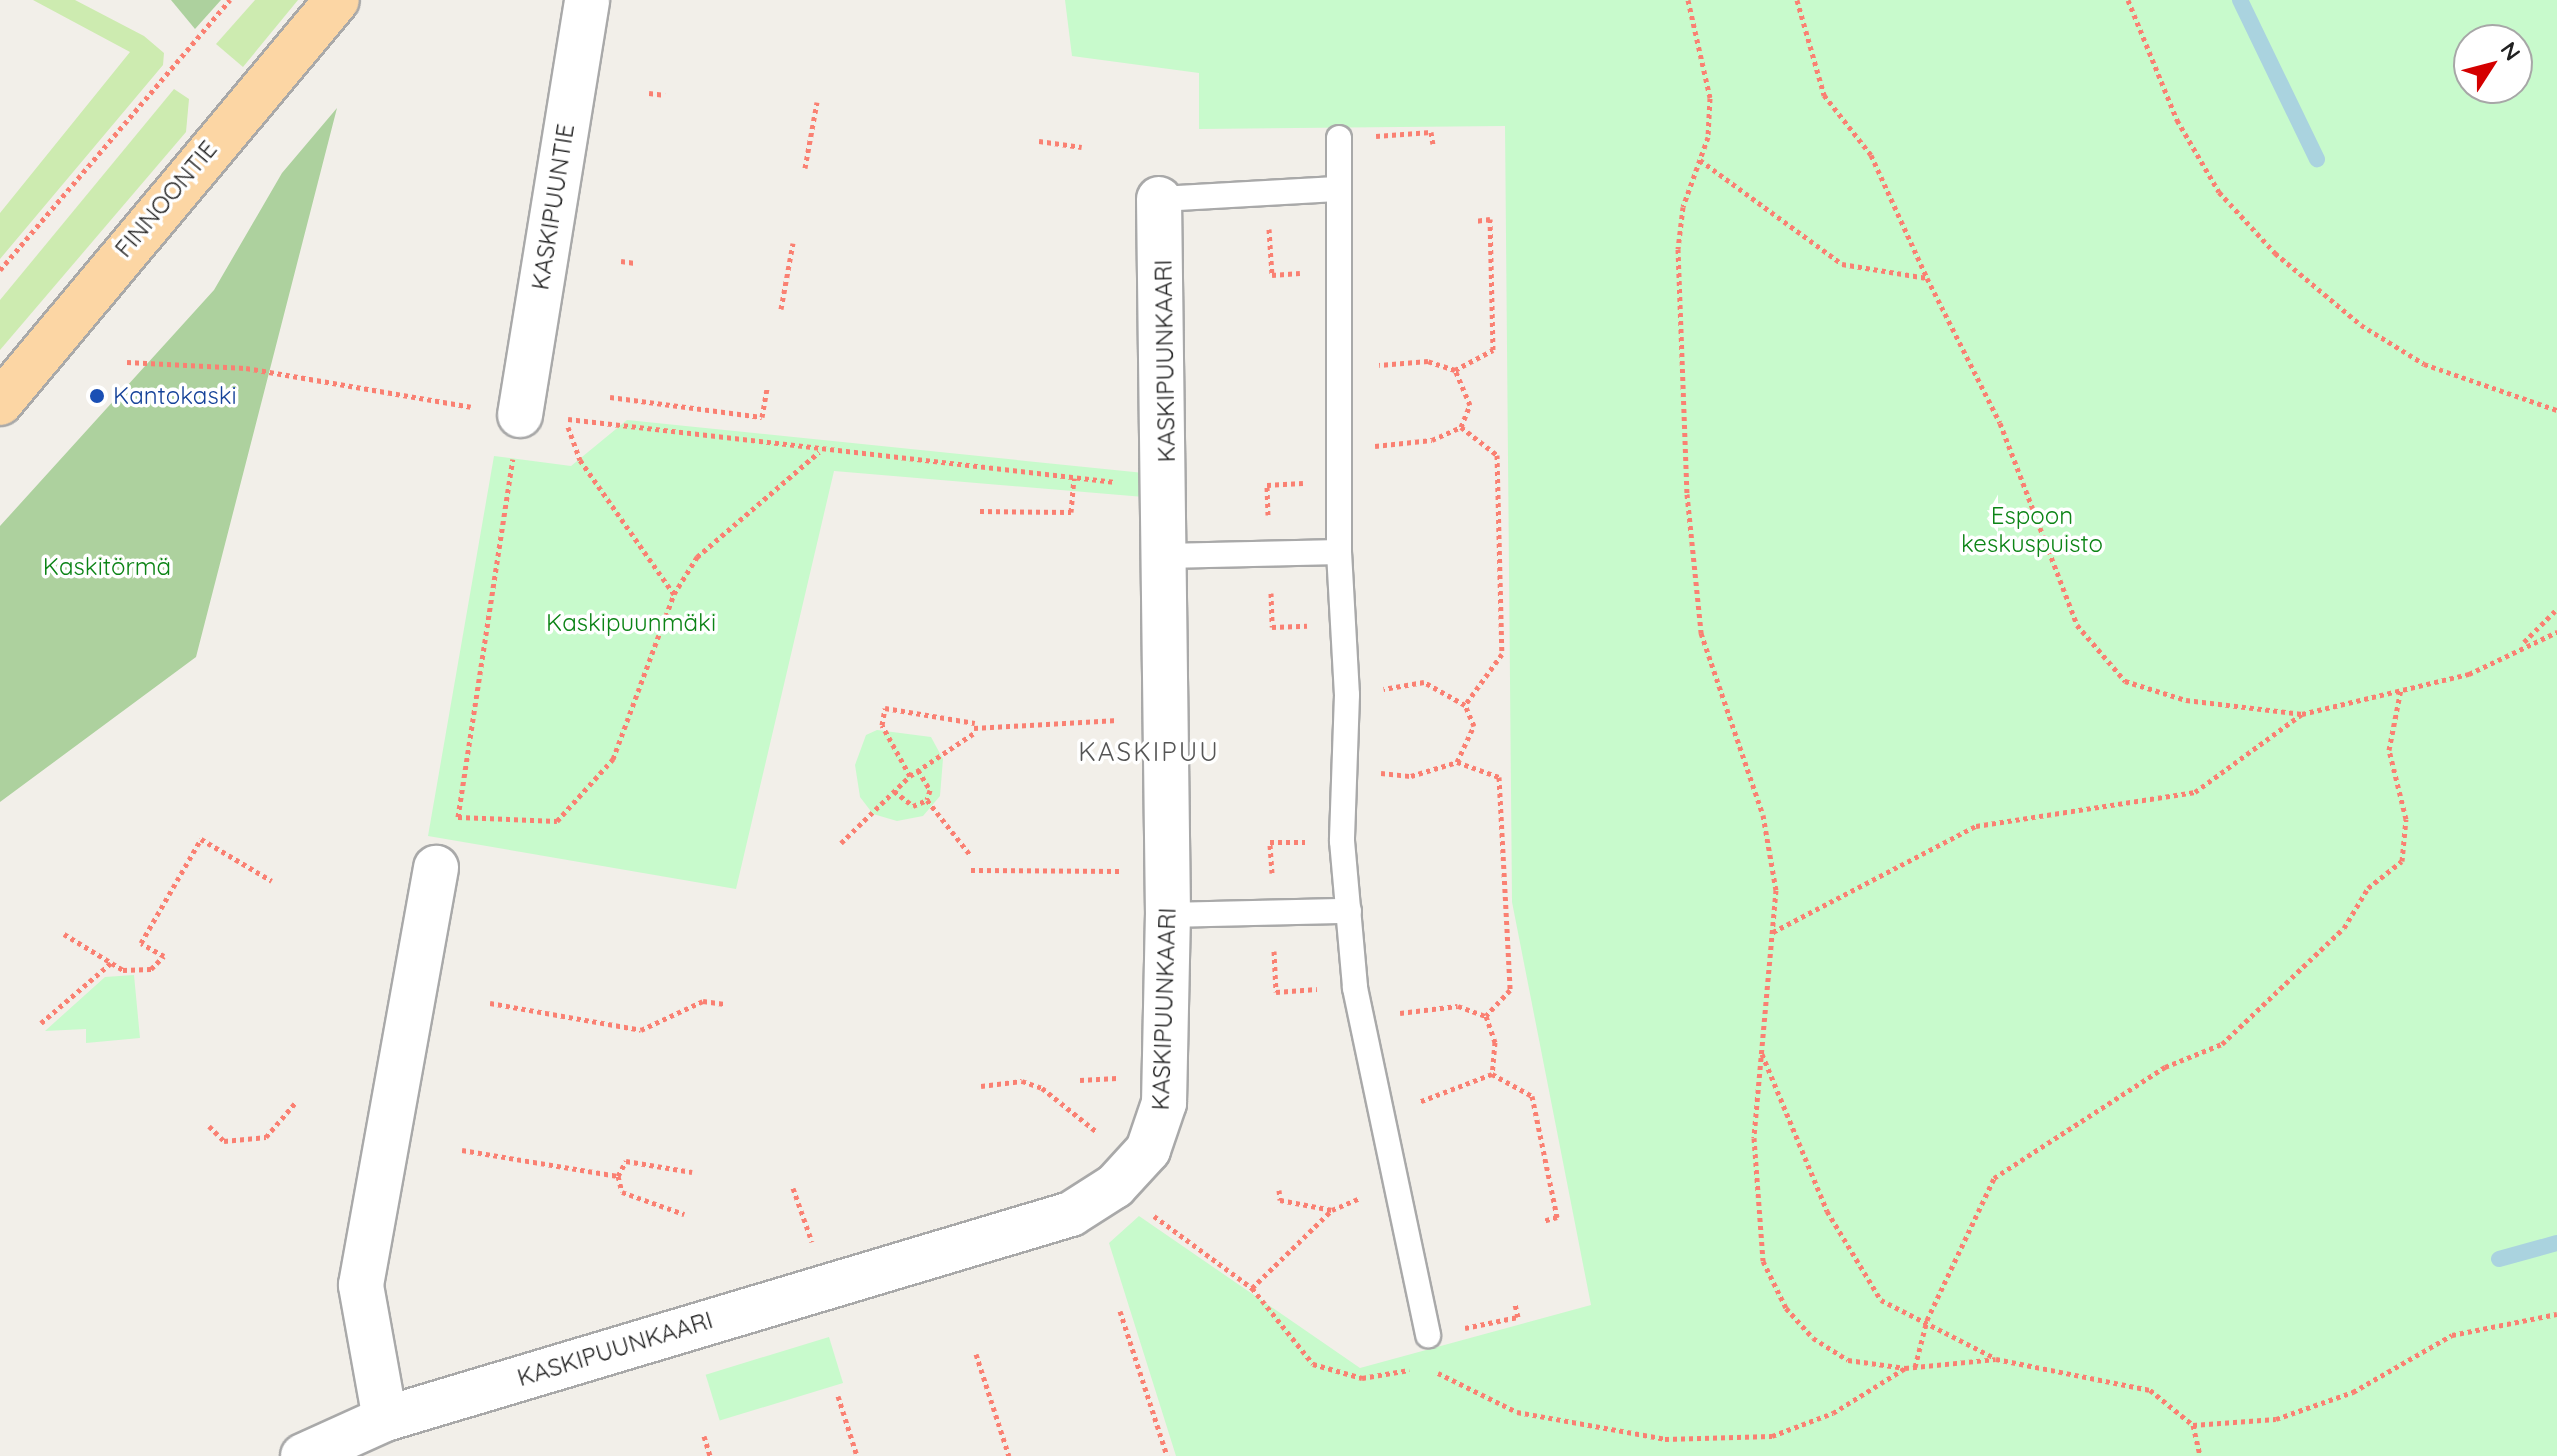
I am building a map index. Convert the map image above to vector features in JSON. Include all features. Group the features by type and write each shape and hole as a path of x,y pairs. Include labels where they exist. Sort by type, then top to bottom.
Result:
{"main road":[{"name":"FINNOONTIE","path":"0,403 337,0"}],"street":[{"name":"KASKIPUUNTIE","path":"520,415 587,0"},
{"name":"KASKIPUUNKAARI","path":"303,1456 385,1419 993,1241 1071,1214 1115,1186 1148,1150 1164,1103 1168,915 1167,487 1159,199"},
{"path":"385,1419 361,1285 436,868"}],"lane":[{"path":"1339,138 1345,372 1339,552 1347,695 1342,841 1355,988 1383,1107 1428,1335"},
{"path":"1159,199 1338,189"},
{"path":"1166,556 1339,552"},
{"path":"1168,915 1349,911"}],"path":[{"path":"0,270 230,0"},
{"path":"1688,0 1710,98 1700,160 1678,249 1687,494 1701,633 1763,815 1776,890 1754,1138 1763,1261 1786,1308 1813,1338 1848,1360 1905,1368 1996,1359 2150,1390 2193,1425 2200,1456"},
{"path":"1797,0 1824,95 1871,155 1927,278 2000,423 2077,625 2125,681 2186,700 2302,714 2469,674 2557,632"},
{"path":"2128,0 2205,168 2275,253 2361,325 2424,364 2557,410"},
{"path":"649,93 665,95"},
{"path":"805,168 817,102"},
{"path":"1339,138 1431,132 1433,144"},
{"path":"1039,141 1082,147"},
{"path":"1700,160 1842,264 1927,278"},
{"path":"1268,193 1272,275 1341,271"},
{"path":"1345,372 1399,361 1455,370 1493,350 1490,219 1475,221"},
{"path":"781,309 793,243"},
{"path":"621,261 635,263"},
{"path":"127,362 246,368 520,415 821,451 1167,487"},
{"path":"1342,443 1398,449 1461,427 1470,405 1455,370"},
{"path":"610,397 762,417 767,388"},
{"path":"436,868 458,817 520,415"},
{"path":"564,418 580,460 674,594"},
{"path":"1461,427 1497,455 1502,654 1465,705"},
{"path":"458,817 557,821 613,759 674,594 697,557 821,451"},
{"path":"980,511 1071,512 1074,478"},
{"path":"1341,482 1267,485 1272,627 1344,625"},
{"path":"2519,648 2557,609"},
{"path":"1347,695 1424,682 1465,705 1474,726 1457,762"},
{"path":"1915,1367 1927,1320 1994,1178 2165,1067 2222,1044 2344,928 2368,888 2402,861 2406,819 2389,750 2401,689"},
{"path":"910,776 882,725 885,708 974,728 1167,720"},
{"path":"1773,932 1891,877 1976,826 2195,792 2302,714"},
{"path":"841,843 910,776 974,728"},
{"path":"1344,769 1411,776 1457,762 1499,777 1510,990 1486,1016"},
{"path":"918,770 930,790 927,800"},
{"path":"894,791 913,806 927,800"},
{"path":"927,800 971,856"},
{"path":"64,934 111,963 151,969 164,956 141,943 201,839 272,881"},
{"path":"1342,841 1270,842 1276,992 1355,988"},
{"path":"971,870 1168,872"},
{"path":"41,1023 111,963"},
{"path":"490,1003 641,1030 703,1001 725,1004"},
{"path":"1363,1022 1458,1006 1486,1016"},
{"path":"1486,1016 1495,1042 1492,1074"},
{"path":"1762,1053 1827,1211 1881,1300 1927,1320 1996,1359"},
{"path":"1383,1107 1440,1098 1492,1074"},
{"path":"1492,1074 1532,1096 1557,1217 1543,1221"},
{"path":"981,1086 1022,1081 1042,1088 1106,1142"},
{"path":"209,1126 224,1141 266,1137 295,1103"},
{"path":"462,1150 618,1176"},
{"path":"684,1214 622,1192 618,1176 626,1161 692,1172"},
{"path":"1252,1288 1332,1210 1398,1183"},
{"path":"1115,1186 1252,1288 1313,1364 1362,1378 1418,1370"},
{"path":"793,1188 815,1254"},
{"path":"1279,1190 1280,1200 1332,1210"},
{"path":"1428,1335 1518,1317 1515,1304"},
{"path":"1120,1311 1167,1456"},
{"path":"2193,1425 2276,1419 2353,1392 2452,1335 2557,1314"},
{"path":"976,1354 1009,1456"},
{"path":"1430,1370 1517,1412 1665,1439 1772,1436 1833,1413 1905,1368"},
{"path":"838,1396 857,1456"},
{"path":"704,1436 710,1456"}],"green space":[{"path":"33,0 75,0 144,36 164,53 163,65 0,259 0,213 130,52"},
{"path":"171,0 221,0 195,29"},
{"path":"255,0 298,0 243,67 216,44"},
{"name":"Espoon keskuspuisto","path":"1065,0 2557,0 2557,1456 1176,1456 1109,1243 1139,1216 1360,1368 1591,1305 1512,902 1505,126 1199,129 1199,73 1072,56"},
{"path":"174,89 189,99 186,132 0,350 0,300"},
{"name":"Kaskitörmä","path":"337,108 196,657 0,802 0,526 214,290 282,173"},
{"name":"Kaskipuunmäki","path":"627,420 1144,473 1144,497 834,471 736,889 428,836 494,456 571,466"},
{"path":"877,730 931,737 943,759 940,796 923,816 897,821 873,814 860,797 855,765 866,735"},
{"path":"134,975 140,1038 86,1043 86,1029 45,1031 105,977"},
{"path":"829,1337 843,1383 720,1421 706,1375"}],"waterway":[{"path":"2240,0 2317,159"},
{"path":"2499,1259 2557,1243"}],"place":[{"name":"Kantokaski","path":"97,396"}],"district":[{"name":"KASKIPUU","path":"1149,752"}]}
